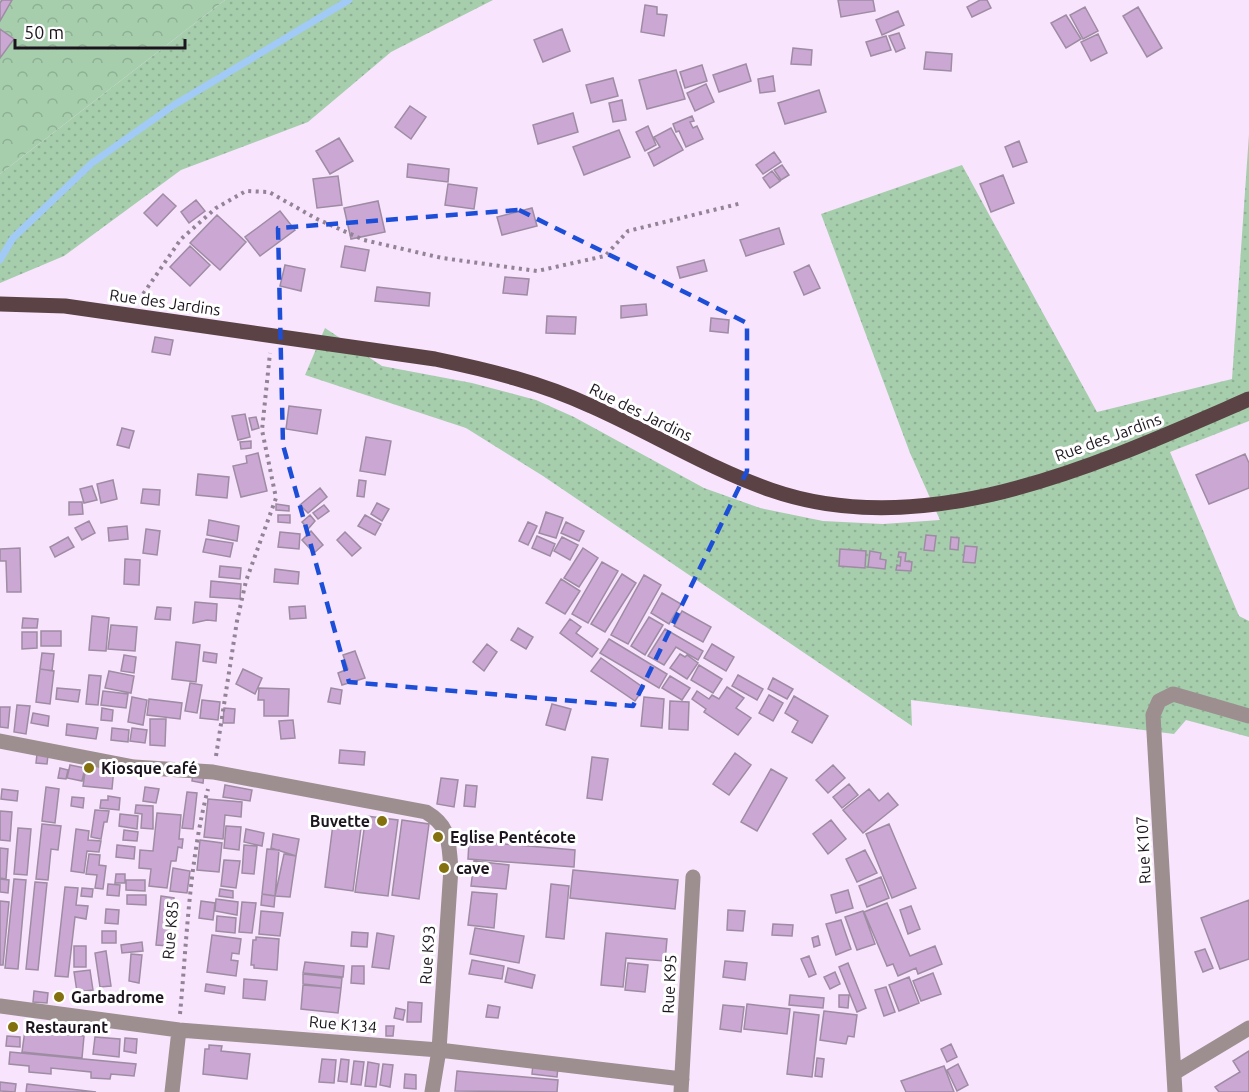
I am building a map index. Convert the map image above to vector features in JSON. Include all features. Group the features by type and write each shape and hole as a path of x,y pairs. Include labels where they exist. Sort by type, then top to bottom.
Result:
{"main road":[{"name":"Rue des Jardins","path":"0,304 65,306 435,359 541,386 591,406 714,468 773,491 828,504 882,508 940,505 988,496 1053,477 1158,438 1249,399"}],"street":[{"name":"Rue K107","path":"1175,1092 1153,715 1160,700 1173,694 1249,716"},
{"path":"0,741 134,767 213,772"},
{"name":"Rue K93","path":"213,772 426,812 441,823 448,840 451,868 439,1050 432,1092"},
{"name":"Rue K95","path":"682,1085 693,877"},
{"name":"Rue K134","path":"0,1006 179,1030 439,1050 682,1085"},
{"path":"1174,1073 1249,1028"},
{"path":"172,1092 179,1030"}],"path":[{"path":"128,315 181,239 216,208 246,191 269,192 317,219 364,240 442,258 537,271 605,256 628,231 742,203"},
{"name":"Rue K85","path":"179,1030 193,865 202,814 213,772 237,621 246,581 276,498 262,430 272,335"}],"highlighted area":[{"path":"519,210 747,323 747,471 633,706 349,682 283,445 278,228"}],"green space":[{"path":"0,0 225,0 0,174"},
{"path":"225,0 493,0 391,52 308,122 181,170 64,256 0,283 0,174"},
{"path":"1249,134 1249,421 1170,452 1239,616 1249,621 1249,737 1186,720 1174,734 911,700 912,726 543,476 466,428 305,375 325,328 382,366 472,383 536,400 574,417 704,488 760,508 823,521 883,524 940,520 910,453 821,214 962,165 1097,412 1232,379"}],"building":[{"path":"2,0 12,0 0,21 0,3"},
{"path":"838,0 873,0 875,11 841,17"},
{"path":"980,0 987,0 991,8 972,17 967,7"},
{"path":"645,5 657,7 657,14 667,15 664,36 641,32"},
{"path":"1085,7 1098,31 1083,39 1070,15"},
{"path":"1138,7 1162,48 1147,57 1123,16"},
{"path":"898,11 904,25 882,35 876,20"},
{"path":"1066,15 1081,39 1066,48 1051,23"},
{"path":"0,29 14,39 0,58"},
{"path":"562,29 570,51 543,62 534,40"},
{"path":"899,33 905,48 896,52 889,36"},
{"path":"1098,34 1107,53 1091,61 1081,42"},
{"path":"886,36 891,50 871,56 866,42"},
{"path":"793,48 812,50 811,65 791,64"},
{"path":"926,52 952,54 951,71 924,69"},
{"path":"746,64 751,81 719,92 713,75"},
{"path":"702,65 707,81 685,88 680,72"},
{"path":"676,70 685,99 647,109 639,80"},
{"path":"773,76 775,91 760,93 758,79"},
{"path":"613,78 618,96 591,103 586,85"},
{"path":"706,84 714,102 695,111 687,93"},
{"path":"819,90 826,112 785,124 778,103"},
{"path":"622,100 626,120 613,122 609,103"},
{"path":"410,106 426,117 411,139 395,127"},
{"path":"573,113 578,132 538,144 533,125"},
{"path":"692,116 694,121 690,122 693,128 697,126 703,139 686,147 673,124"},
{"path":"648,126 656,145 645,151 636,132"},
{"path":"671,128 683,150 654,166 648,153 660,147 654,137"},
{"path":"619,130 630,157 584,175 573,147"},
{"path":"339,138 353,161 330,174 316,151"},
{"path":"1019,141 1027,162 1013,167 1005,147"},
{"path":"774,152 781,162 763,174 756,165"},
{"path":"408,164 449,169 448,182 407,177"},
{"path":"782,165 789,175 781,180 774,170"},
{"path":"772,171 780,181 770,188 763,178"},
{"path":"1003,175 1014,203 991,212 980,184"},
{"path":"338,176 342,205 317,208 313,179"},
{"path":"448,184 477,188 474,209 445,205"},
{"path":"163,194 176,206 157,226 144,213"},
{"path":"196,200 205,211 189,223 181,212"},
{"path":"378,201 385,232 351,239 344,208"},
{"path":"532,208 537,226 502,235 497,217"},
{"path":"280,211 295,230 260,256 245,237"},
{"path":"217,215 246,242 220,270 190,243"},
{"path":"779,228 784,244 746,256 740,240"},
{"path":"190,246 210,265 190,286 170,267"},
{"path":"345,246 369,250 365,271 341,267"},
{"path":"704,260 707,271 680,278 677,267"},
{"path":"285,265 305,269 301,291 280,286"},
{"path":"809,265 820,288 804,295 794,272"},
{"path":"505,277 529,279 527,295 503,293"},
{"path":"377,287 430,293 429,306 375,301"},
{"path":"646,304 647,315 621,318 621,306"},
{"path":"547,316 576,317 575,334 546,333"},
{"path":"711,318 729,320 728,333 710,331"},
{"path":"155,337 173,340 170,355 152,352"},
{"path":"289,406 321,410 317,434 286,429"},
{"path":"245,414 250,437 238,440 232,416"},
{"path":"256,417 259,428 252,430 249,418"},
{"path":"122,428 134,431 129,448 117,445"},
{"path":"366,437 391,441 385,475 360,471"},
{"path":"251,441 251,448 241,449 240,442"},
{"path":"258,453 267,491 241,497 233,466 247,463 246,456"},
{"path":"1245,454 1249,463 1249,488 1209,504 1196,475"},
{"path":"198,474 229,477 227,498 196,495"},
{"path":"113,480 117,499 101,503 97,484"},
{"path":"359,480 366,481 364,497 357,496"},
{"path":"92,486 97,500 84,503 80,489"},
{"path":"320,488 327,497 308,513 300,505"},
{"path":"143,489 160,490 159,505 141,503"},
{"path":"69,502 82,502 83,514 69,515"},
{"path":"377,503 389,509 382,521 371,514"},
{"path":"276,504 289,506 289,511 276,510"},
{"path":"324,505 329,511 318,519 313,513"},
{"path":"546,512 563,518 556,538 539,533"},
{"path":"278,515 290,515 290,523 278,522"},
{"path":"310,515 315,521 308,529 302,522"},
{"path":"365,515 381,524 375,535 358,526"},
{"path":"209,520 239,526 237,541 207,535"},
{"path":"89,521 95,533 82,540 75,528"},
{"path":"528,522 537,526 528,545 519,541"},
{"path":"566,522 584,531 579,541 561,533"},
{"path":"127,526 128,539 109,541 108,528"},
{"path":"146,529 160,531 157,555 143,553"},
{"path":"311,531 323,545 314,553 302,540"},
{"path":"280,532 300,534 299,549 278,547"},
{"path":"345,532 361,548 352,556 337,540"},
{"path":"926,535 936,536 934,551 924,550"},
{"path":"537,536 555,544 550,556 532,548"},
{"path":"68,537 74,547 55,557 50,547"},
{"path":"562,537 578,545 570,560 554,551"},
{"path":"951,537 959,538 958,550 950,549"},
{"path":"206,539 233,543 230,557 203,552"},
{"path":"965,546 977,547 975,563 963,562"},
{"path":"20,548 21,592 7,592 6,561 0,561 0,549"},
{"path":"583,548 598,558 579,587 564,578"},
{"path":"840,549 866,551 865,568 839,566"},
{"path":"870,551 881,553 880,559 886,560 885,569 868,567"},
{"path":"899,552 906,553 905,561 912,562 911,571 896,570 897,565 900,566"},
{"path":"125,559 140,560 139,585 124,584"},
{"path":"602,562 618,571 588,623 572,614"},
{"path":"220,566 241,568 240,579 219,577"},
{"path":"275,569 299,572 298,584 274,582"},
{"path":"622,574 636,583 605,632 591,624"},
{"path":"644,575 661,585 628,644 611,635"},
{"path":"561,579 580,591 565,614 546,603"},
{"path":"211,581 241,584 240,599 210,597"},
{"path":"662,593 681,604 669,624 651,613"},
{"path":"195,602 217,604 216,621 193,623"},
{"path":"305,606 306,618 290,619 289,607"},
{"path":"157,607 171,608 170,620 155,619"},
{"path":"682,611 711,627 703,642 674,626"},
{"path":"92,616 109,618 106,651 89,650"},
{"path":"649,617 663,625 645,655 631,646"},
{"path":"23,618 38,619 37,628 22,628"},
{"path":"570,619 581,627 576,633 598,649 592,657 560,633"},
{"path":"111,625 137,627 135,651 108,649"},
{"path":"518,628 533,637 526,649 511,640"},
{"path":"665,629 703,651 698,660 676,647 664,665 648,656"},
{"path":"41,631 61,631 61,646 41,646"},
{"path":"22,632 37,632 37,648 22,649"},
{"path":"609,639 667,674 659,688 600,653"},
{"path":"176,642 200,645 196,682 172,679"},
{"path":"487,644 497,652 484,671 473,662"},
{"path":"712,644 734,657 726,671 704,658"},
{"path":"355,651 365,678 342,685 338,673 348,669 343,655"},
{"path":"204,652 217,654 216,663 203,661"},
{"path":"42,653 54,654 52,671 40,669"},
{"path":"680,654 685,657 687,655 698,663 687,679 670,668"},
{"path":"124,655 136,657 134,673 121,671"},
{"path":"601,658 644,688 635,701 591,671"},
{"path":"699,665 722,679 713,693 691,680"},
{"path":"40,669 54,671 50,704 36,702"},
{"path":"243,669 262,678 255,694 236,684"},
{"path":"109,671 134,676 131,693 105,688"},
{"path":"89,675 101,676 98,705 86,704"},
{"path":"738,675 763,689 757,700 732,686"},
{"path":"670,676 690,688 682,700 662,688"},
{"path":"773,678 793,689 787,699 768,689"},
{"path":"190,683 202,685 197,713 185,711"},
{"path":"727,687 744,698 736,708 751,718 738,735 704,712 706,709 692,699 697,691 709,699 712,695 719,699"},
{"path":"57,688 80,690 78,702 56,699"},
{"path":"259,688 289,689 288,716 264,716 264,700 258,700"},
{"path":"331,688 342,690 340,704 328,702"},
{"path":"103,691 128,694 126,708 101,705"},
{"path":"769,695 783,703 773,721 759,713"},
{"path":"794,696 828,716 812,743 792,732 798,721 785,713"},
{"path":"132,697 147,700 143,725 128,722"},
{"path":"644,697 664,699 662,728 641,726"},
{"path":"149,699 182,703 180,719 147,715"},
{"path":"202,700 220,702 218,720 200,718"},
{"path":"670,701 689,702 688,730 669,729"},
{"path":"552,704 571,709 565,730 546,725"},
{"path":"17,705 30,706 26,734 14,732"},
{"path":"0,707 10,707 8,728 0,727"},
{"path":"102,708 113,710 112,721 101,720"},
{"path":"224,708 235,709 234,723 223,723"},
{"path":"33,713 49,716 48,726 31,723"},
{"path":"150,719 166,719 165,746 150,745"},
{"path":"293,720 295,738 281,739 279,721"},
{"path":"67,724 98,728 96,739 66,735"},
{"path":"112,728 129,730 128,742 111,740"},
{"path":"132,728 147,730 145,743 130,741"},
{"path":"340,750 365,752 364,765 339,763"},
{"path":"735,753 751,765 729,795 713,784"},
{"path":"37,754 48,755 47,764 36,763"},
{"path":"592,757 608,759 602,800 587,798"},
{"path":"70,765 85,768 82,781 67,778"},
{"path":"86,765 114,768 112,789 83,786"},
{"path":"833,765 845,778 828,793 816,780"},
{"path":"60,768 68,770 66,779 58,778"},
{"path":"771,769 787,778 757,831 741,822"},
{"path":"193,773 204,774 203,783 192,781"},
{"path":"441,778 458,780 454,807 437,804"},
{"path":"849,784 858,795 842,808 833,797"},
{"path":"225,785 252,790 250,801 223,797"},
{"path":"466,785 477,786 475,807 464,806"},
{"path":"46,787 59,789 55,823 42,821"},
{"path":"145,787 159,789 156,803 143,801"},
{"path":"2,789 18,791 17,801 1,799"},
{"path":"869,789 879,801 888,793 898,805 863,833 843,810"},
{"path":"187,792 197,793 193,829 182,828"},
{"path":"108,796 120,798 119,810 100,808 101,800 108,800"},
{"path":"72,797 84,798 83,808 71,806"},
{"path":"208,799 242,802 241,817 225,815 223,839 204,837"},
{"path":"136,805 153,806 153,829 141,828 142,814 135,813"},
{"path":"95,810 109,811 101,839 91,837"},
{"path":"0,811 12,812 10,841 0,840"},
{"path":"157,813 181,815 179,839 183,839 182,848 178,847 176,861 171,861 167,888 149,886 151,869 139,868 140,850 153,851"},
{"path":"120,814 138,816 137,829 119,826"},
{"path":"334,816 362,820 353,891 325,887"},
{"path":"366,816 398,820 388,896 355,892"},
{"path":"402,820 429,824 419,899 392,895"},
{"path":"831,820 846,839 828,854 813,834"},
{"path":"42,824 61,826 58,850 51,849 48,880 36,879"},
{"path":"889,824 916,888 892,898 866,834"},
{"path":"226,826 241,827 239,850 224,848"},
{"path":"18,828 31,829 27,875 14,874"},
{"path":"76,829 89,831 88,840 101,841 99,852 87,851 84,873 71,871"},
{"path":"246,829 264,833 262,846 244,842"},
{"path":"124,830 138,832 137,841 123,840"},
{"path":"273,834 299,839 296,856 271,848"},
{"path":"200,840 222,843 219,872 197,870"},
{"path":"469,841 575,850 574,867 468,859"},
{"path":"117,845 135,847 134,859 116,857"},
{"path":"244,845 257,846 254,874 242,873"},
{"path":"0,848 8,849 6,879 0,878"},
{"path":"267,849 279,850 275,896 262,894"},
{"path":"865,850 877,873 857,882 846,859"},
{"path":"89,854 100,855 99,865 106,866 103,889 95,888 97,875 86,874"},
{"path":"284,854 296,856 290,897 275,896"},
{"path":"224,860 240,861 236,888 221,886"},
{"path":"474,861 509,865 506,889 471,886"},
{"path":"173,868 190,871 187,893 170,891"},
{"path":"573,870 678,880 675,909 570,898"},
{"path":"116,874 125,874 125,883 115,883"},
{"path":"881,877 889,898 867,907 859,886"},
{"path":"0,879 9,880 8,893 0,892"},
{"path":"14,879 26,880 18,969 5,968"},
{"path":"126,880 145,880 145,891 126,890"},
{"path":"35,882 47,883 38,970 26,969"},
{"path":"108,884 120,885 119,896 107,895"},
{"path":"551,884 569,886 564,939 546,937"},
{"path":"65,887 78,888 76,905 88,906 86,919 75,917 68,977 55,976"},
{"path":"82,888 93,889 92,897 81,896"},
{"path":"220,889 233,891 233,898 219,896"},
{"path":"848,890 853,908 836,913 831,895"},
{"path":"472,892 497,894 494,928 468,925"},
{"path":"262,894 275,896 274,907 261,905"},
{"path":"127,895 146,895 146,905 127,904"},
{"path":"161,896 174,898 169,946 156,945"},
{"path":"216,899 238,902 237,915 215,911"},
{"path":"1249,900 1249,959 1220,969 1201,918"},
{"path":"0,901 9,902 3,965 0,965"},
{"path":"201,901 215,903 213,920 199,918"},
{"path":"242,902 256,903 252,933 239,932"},
{"path":"887,903 910,956 935,946 942,964 918,974 916,968 898,976 893,964 887,966 864,912"},
{"path":"911,906 920,929 908,934 900,910"},
{"path":"106,909 119,910 118,924 105,923"},
{"path":"728,910 745,911 743,931 727,930"},
{"path":"261,911 283,913 280,936 259,934"},
{"path":"863,911 875,944 857,950 845,917"},
{"path":"217,916 236,918 235,933 216,931"},
{"path":"841,920 851,949 836,955 826,924"},
{"path":"773,924 793,925 792,936 772,935"},
{"path":"475,928 524,936 519,963 470,954"},
{"path":"102,931 116,931 116,943 102,943"},
{"path":"352,932 368,933 367,947 351,946"},
{"path":"377,933 394,936 389,969 372,967"},
{"path":"606,933 667,939 665,961 626,958 623,987 601,985"},
{"path":"212,935 241,939 239,954 232,953 231,960 238,961 236,976 207,972"},
{"path":"818,936 820,945 814,947 812,938"},
{"path":"256,937 279,939 277,970 254,968 254,965 251,965 253,940 256,940"},
{"path":"142,942 143,951 122,953 121,945"},
{"path":"74,946 86,946 86,967 74,967"},
{"path":"1205,949 1213,968 1203,972 1195,952"},
{"path":"106,951 111,986 100,987 95,953"},
{"path":"131,954 142,955 139,983 129,981"},
{"path":"809,956 816,974 809,977 801,959"},
{"path":"472,960 504,966 502,979 469,974"},
{"path":"725,961 747,963 745,980 723,977"},
{"path":"305,962 344,966 343,977 303,973"},
{"path":"628,963 648,965 645,992 625,990"},
{"path":"848,963 866,1008 857,1012 839,967"},
{"path":"352,966 364,966 364,984 351,983"},
{"path":"508,968 535,975 532,988 505,982"},
{"path":"90,970 93,990 77,992 74,972"},
{"path":"835,972 840,984 830,989 824,977"},
{"path":"933,973 941,994 921,1001 913,981"},
{"path":"303,974 342,978 341,988 303,984"},
{"path":"909,977 919,1003 899,1011 889,985"},
{"path":"244,979 267,981 265,1000 243,998"},
{"path":"206,984 225,987 224,994 205,991"},
{"path":"303,985 341,988 338,1013 301,1009"},
{"path":"886,987 895,1012 884,1016 875,990"},
{"path":"34,991 48,993 47,1003 33,1002"},
{"path":"790,995 824,998 823,1008 789,1005"},
{"path":"839,995 849,995 848,1008 839,1007"},
{"path":"408,1002 422,1003 421,1022 407,1022"},
{"path":"747,1004 790,1009 787,1034 744,1029"},
{"path":"488,1005 500,1007 498,1018 486,1017"},
{"path":"723,1005 744,1007 741,1032 720,1029"},
{"path":"396,1008 405,1010 403,1020 394,1018"},
{"path":"824,1011 857,1015 854,1037 848,1036 846,1044 820,1040"},
{"path":"794,1012 819,1015 812,1077 787,1074"},
{"path":"386,1026 394,1026 393,1036 386,1036"},
{"path":"25,1030 84,1036 82,1058 22,1052"},
{"path":"7,1036 20,1037 20,1047 6,1046"},
{"path":"95,1037 120,1039 119,1057 93,1054"},
{"path":"125,1038 137,1039 136,1053 124,1051"},
{"path":"951,1044 957,1057 947,1062 941,1049"},
{"path":"209,1045 222,1046 221,1051 250,1054 247,1079 203,1074 205,1049 209,1049"},
{"path":"1249,1051 1249,1092 1219,1092 1215,1087 1240,1072 1233,1061"},
{"path":"10,1052 136,1064 134,1076 111,1074 110,1079 91,1078 91,1072 51,1068 51,1074 29,1072 29,1066 9,1064"},
{"path":"817,1058 824,1059 822,1077 815,1076"},
{"path":"322,1059 336,1060 334,1083 319,1082"},
{"path":"341,1059 349,1060 347,1082 338,1081"},
{"path":"354,1061 364,1062 361,1085 351,1084"},
{"path":"368,1062 379,1064 376,1087 365,1086"},
{"path":"383,1064 393,1065 390,1087 380,1085"},
{"path":"533,1064 558,1067 557,1077 532,1074"},
{"path":"958,1064 968,1085 957,1091 947,1070"},
{"path":"944,1066 954,1092 906,1092 901,1081"},
{"path":"457,1071 558,1080 557,1092 455,1091"},
{"path":"405,1074 416,1075 416,1089 404,1088"},
{"path":"0,1082 16,1084 15,1092 0,1091"},
{"path":"27,1084 96,1092 26,1092"}],"waterway":[{"path":"0,260 13,238 92,163 174,105 349,0"}],"place":[{"name":"Kiosque café","path":"89,768"},
{"name":"Buvette","path":"382,821"},
{"name":"Eglise Pentécote","path":"438,837"},
{"name":"cave","path":"444,868"},
{"name":"Garbadrome","path":"59,997"},
{"name":"Restaurant","path":"13,1027"}]}
